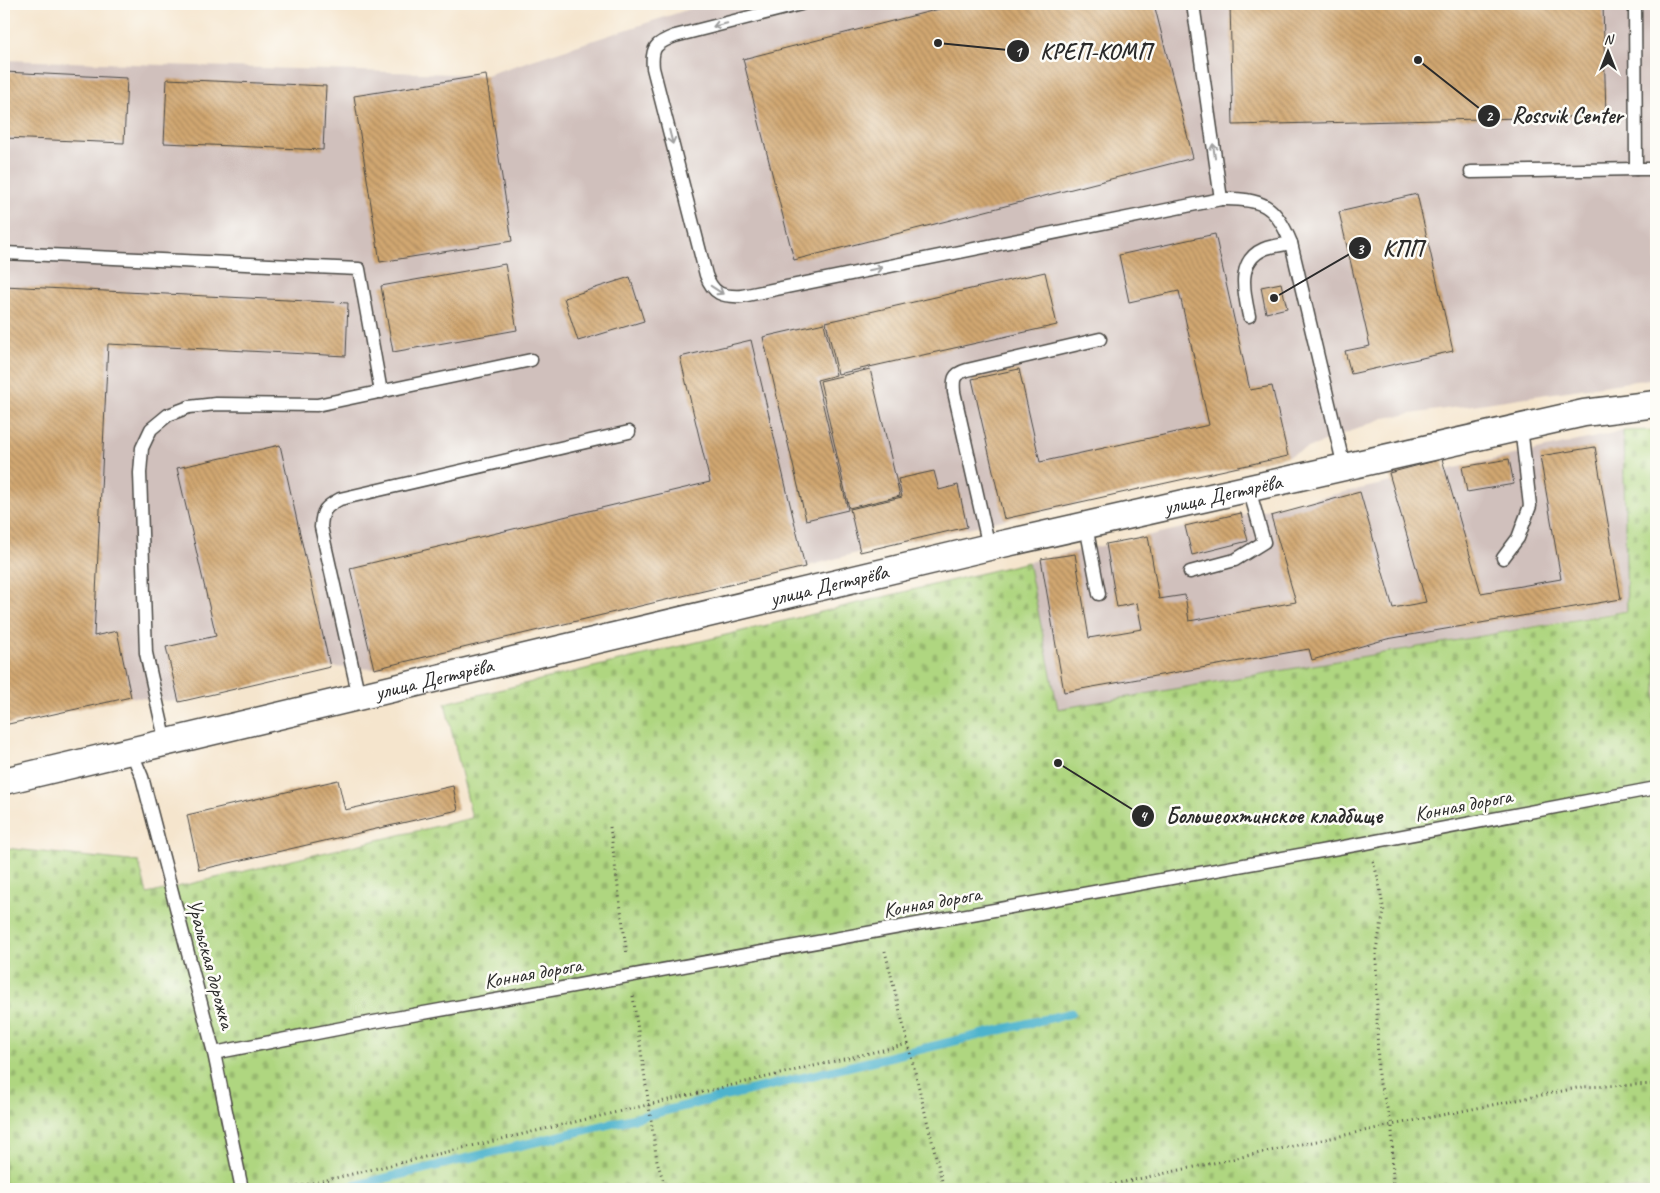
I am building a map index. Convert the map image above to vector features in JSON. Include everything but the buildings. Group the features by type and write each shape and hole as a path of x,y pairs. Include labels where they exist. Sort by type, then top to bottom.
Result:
{"street":[{"name":"улица Дегтярёва","path":"4,781 989,548 1584,413 1656,404"}],"lane":[{"path":"801,4 663,40 655,47 652,56 653,68 706,275 710,286 718,294 742,296 1221,200 1240,199 1258,203 1273,210 1283,223 1291,243 1344,467"},
{"path":"1193,4 1221,200"},
{"path":"1635,4 1636,169"},
{"path":"1471,172 1656,169"},
{"path":"1249,316 1243,280 1248,263 1254,255 1264,249 1291,243"},
{"path":"4,253 359,269 381,392"},
{"path":"989,548 954,392 954,378 958,372 1100,339"},
{"path":"166,743 146,653 140,472 142,448 151,429 168,415 189,407 216,404 317,405 531,360"},
{"path":"1503,558 1518,538 1530,506 1521,427"},
{"path":"359,697 321,527 322,514 328,506 340,499 628,432"},
{"path":"1190,572 1235,560 1264,542 1249,489"},
{"path":"1086,526 1098,594"},
{"name":"Уральская дорожка","path":"130,751 142,777 214,1053 242,1189"},
{"name":"Конная дорога","path":"214,1053 1366,843 1656,788"}],"path":[{"path":"610,827 657,1161 666,1189"},
{"path":"1366,843 1378,878 1384,912 1376,949 1378,1077 1392,1125 1393,1189"},
{"path":"880,931 944,1189"},
{"path":"288,1189 908,1044"},
{"path":"1091,1189 1582,1087 1656,1084"}],"shaded area":[{"path":"705,4 1656,4 1656,378 1384,418 1288,456 860,552 805,567 374,669 330,667 179,702 131,697 4,725 4,60 486,75"},
{"path":"1623,431 1627,610 1058,709 1028,562"}],"green space":[{"path":"1656,430 1656,1189 4,1189 4,848 139,862 147,894 472,818 445,703 1028,562 1058,709 1627,611 1623,431"}],"waterway":[{"path":"340,1189 1071,1013"}],"place":[{"name":"КРЕП-КОМП","path":"938,43"},
{"name":"Rossvik Center","path":"1418,60"},
{"name":"КПП","path":"1274,298"},
{"name":"Большеохтинское кладбище","path":"1058,763"}]}
